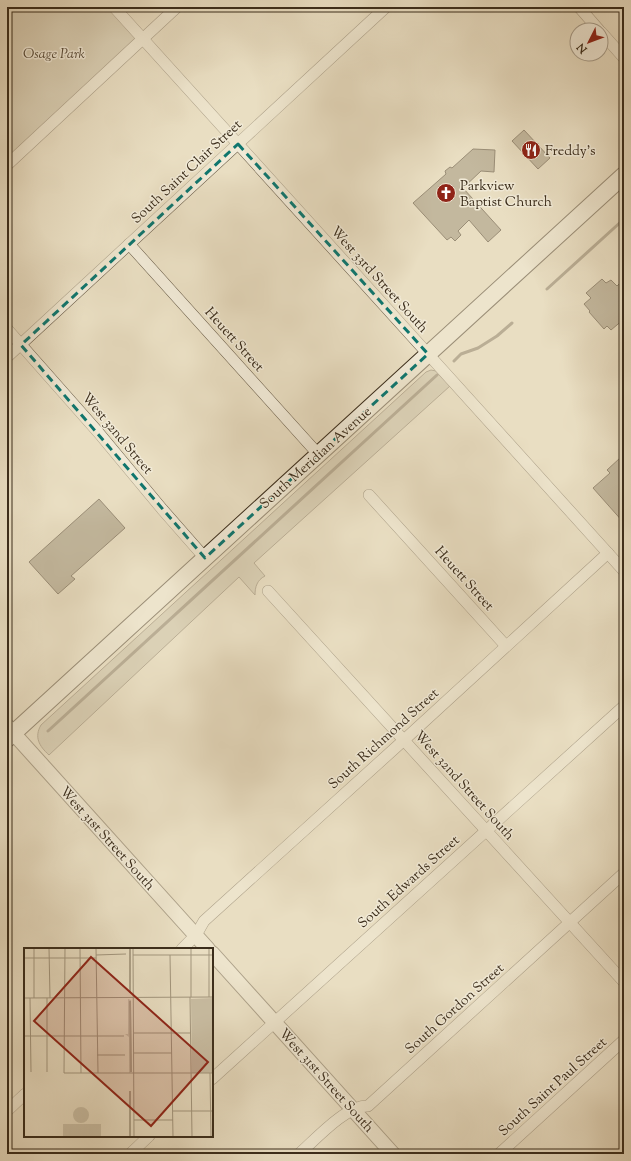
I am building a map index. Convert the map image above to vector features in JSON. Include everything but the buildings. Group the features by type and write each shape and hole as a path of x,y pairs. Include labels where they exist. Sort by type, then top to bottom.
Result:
{"main road":[{"name":"South Meridian Avenue","path":"9,733 205,558 624,175"}],"street":[{"name":"West 33rd Street South","path":"114,7 624,571"},
{"path":"7,164 177,7"},
{"name":"South Saint Clair Street","path":"7,357 386,7"},
{"path":"579,7 592,22"},
{"path":"609,41 624,58"},
{"name":"Heuett Street","path":"129,244 318,454"},
{"name":"West 32nd Street","path":"7,329 205,558"},
{"name":"Heuett Street","path":"369,495 506,646"},
{"name":"South Richmond Street","path":"183,948 196,935 204,921 608,553"},
{"name":"West 32nd Street South","path":"268,591 624,982"},
{"name":"South Edwards Street","path":"213,1078 624,706"},
{"name":"West 31st Street South","path":"9,733 207,948"},
{"name":"South Gordon Street","path":"299,1154 340,1116 353,1110 368,1106 624,873"},
{"name":"West 31st Street South","path":"213,954 393,1154"},
{"name":"South Saint Paul Street","path":"499,1154 624,1040"},
{"path":"7,1111 24,1095"},
{"path":"130,1154 148,1137"}],"highlighted area":[{"path":"238,144 428,354 205,558 21,345"}],"green space":[{"name":"Osage Park","path":"7,7 108,7 137,39 7,159"},
{"path":"431,370 436,371 450,386 254,563 265,576 257,584 255,595 239,577 49,755 45,752 40,745 38,737 41,725 426,372"}],"waterway":[{"path":"547,289 624,219"},
{"path":"454,361 461,354 478,348 497,336 512,323"},
{"path":"48,731 437,375"}],"place":[{"name":"Freddy's","path":"531,150"},
{"name":"Parkview Baptist Church","path":"446,193"}]}
